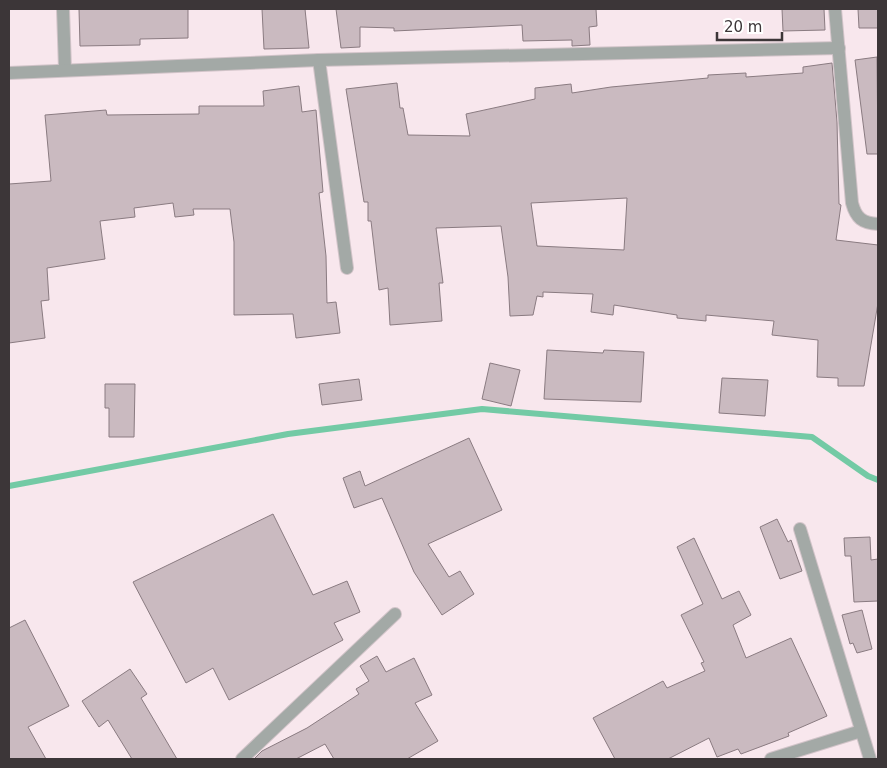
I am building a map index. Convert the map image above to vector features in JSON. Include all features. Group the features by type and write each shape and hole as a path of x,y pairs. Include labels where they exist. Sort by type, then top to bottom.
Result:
{"street":[{"path":"63,9 65,69"},
{"path":"835,9 852,203 856,215 866,224 878,224"},
{"path":"9,73 65,69 319,60 839,48"},
{"path":"319,60 347,268"},
{"path":"800,529 870,759"},
{"path":"242,759 395,614"},
{"path":"771,759 861,731"}],"building":[{"path":"79,9 188,9 188,38 140,39 140,45 80,46"},
{"path":"262,9 305,9 309,48 264,49"},
{"path":"336,9 596,9 597,26 589,27 590,45 572,46 572,40 523,41 522,25 394,31 394,28 360,27 360,47 341,48"},
{"path":"782,9 824,9 825,30 783,31"},
{"path":"858,9 878,9 878,28 859,28"},
{"path":"877,57 878,154 867,154 855,60"},
{"path":"832,63 837,122 839,204 841,205 836,240 878,245 878,303 864,386 838,386 838,378 817,377 818,340 772,335 774,321 706,315 706,321 677,318 677,315 614,305 613,315 591,312 593,294 543,292 543,297 537,296 533,315 510,316 508,277 501,226 436,228 443,283 439,283 442,321 390,325 388,288 379,290 371,221 368,221 368,202 364,202 346,89 397,83 400,108 403,108 408,135 470,136 466,114 535,99 535,88 571,84 572,93 611,87 708,78 708,75 746,73 746,77 803,73 803,67","holes":["627,198 624,250 537,246 531,203"]},
{"path":"299,86 302,112 316,110 323,192 319,193 326,256 327,303 336,302 340,333 296,338 293,314 234,315 234,242 230,209 193,209 194,215 175,217 173,203 134,208 135,217 100,221 105,259 47,268 49,300 41,301 45,338 9,343 9,184 51,181 45,115 106,110 107,115 199,114 199,106 264,106 263,91"},
{"path":"547,350 603,353 604,350 644,352 641,402 544,399"},
{"path":"490,363 520,370 511,406 482,399"},
{"path":"722,378 768,380 765,416 719,413"},
{"path":"359,379 362,400 322,405 319,384"},
{"path":"105,384 135,384 134,437 109,437 109,408 105,408"},
{"path":"469,438 502,510 428,544 449,577 460,571 474,594 442,615 414,572 382,498 354,508 343,478 360,471 365,486"},
{"path":"273,514 313,595 347,581 360,612 334,623 343,640 229,700 213,668 186,683 133,582"},
{"path":"777,519 788,542 791,540 802,571 780,579 760,527"},
{"path":"870,537 871,560 878,559 878,601 854,602 851,556 845,556 844,538"},
{"path":"694,538 722,599 739,591 751,615 733,625 746,658 791,638 827,716 788,733 789,736 741,754 738,749 717,757 709,738 668,759 615,759 593,718 663,681 667,688 705,671 701,663 704,662 681,615 703,604 677,547"},
{"path":"862,610 872,649 857,653 853,643 850,644 842,615"},
{"path":"25,620 69,706 28,727 46,759 9,759 9,628"},
{"path":"377,656 386,672 414,658 432,695 415,703 438,741 407,759 334,759 325,744 296,759 254,759 262,751 307,728 359,694 356,689 369,681 360,666"},
{"path":"130,669 147,694 141,698 177,759 132,759 108,720 99,727 82,701"}],"waterway":[{"path":"9,486 288,434 482,409 812,437 868,476 878,480"}]}
